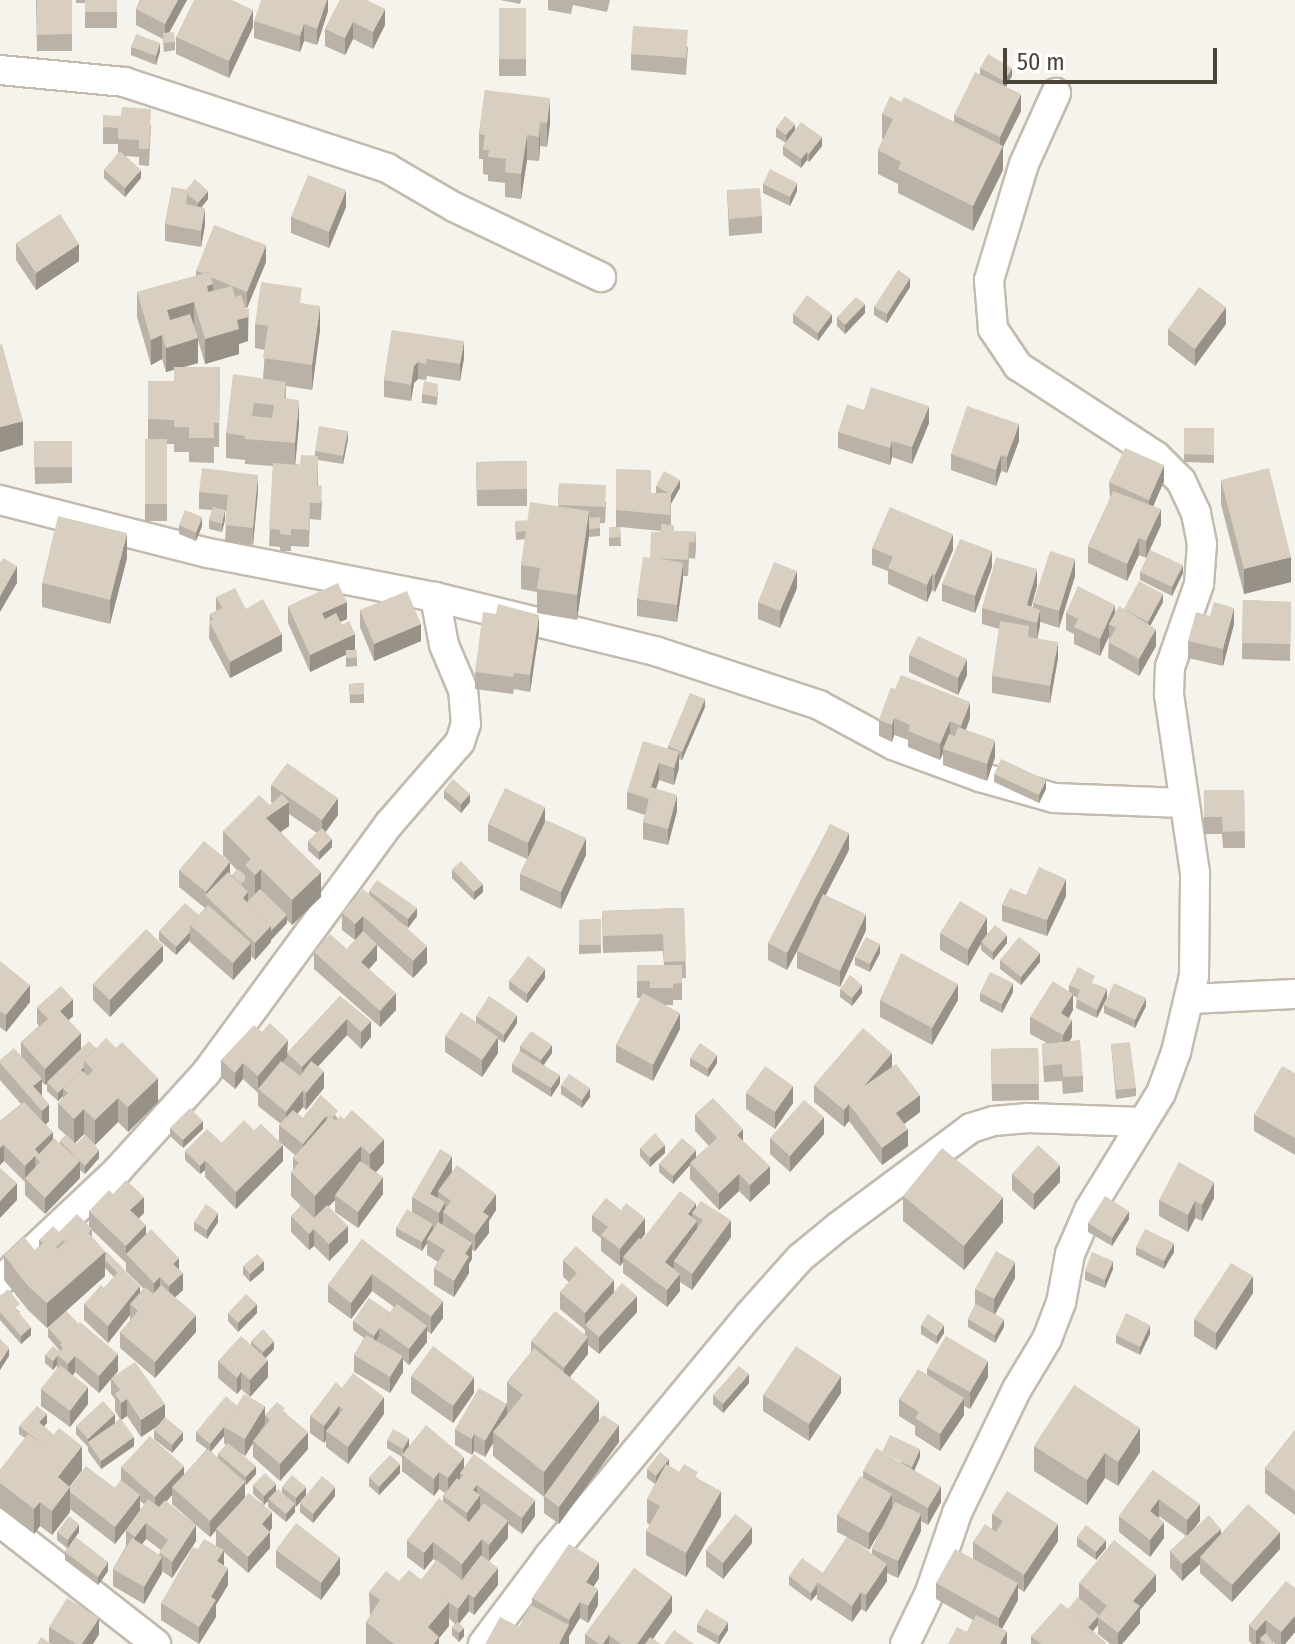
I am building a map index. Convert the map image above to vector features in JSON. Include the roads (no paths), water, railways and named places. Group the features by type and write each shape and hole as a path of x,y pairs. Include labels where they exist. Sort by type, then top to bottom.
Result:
{"street":[{"path":"0,70 124,82 387,168 454,207 601,277"},
{"path":"905,1644 930,1592 957,1513 1017,1389 1047,1339 1061,1303 1070,1254 1089,1210 1161,1093 1194,976 1195,873 1169,694 1170,667 1199,584 1202,544 1196,513 1181,481 1156,456 1018,366 993,329 989,280 1024,164 1056,93"},
{"path":"0,500 208,553 435,597 655,651 819,705 893,745 980,777 1054,798 1183,803"},
{"path":"0,1281 117,1171 178,1105 278,978 389,824 460,742 466,724 463,690 444,645 435,597"},
{"path":"1189,999 1295,994"},
{"path":"483,1644 549,1556 749,1315 800,1258 839,1226 971,1128 994,1121 1028,1118 1142,1122"},
{"path":"0,1522 156,1644"}]}
